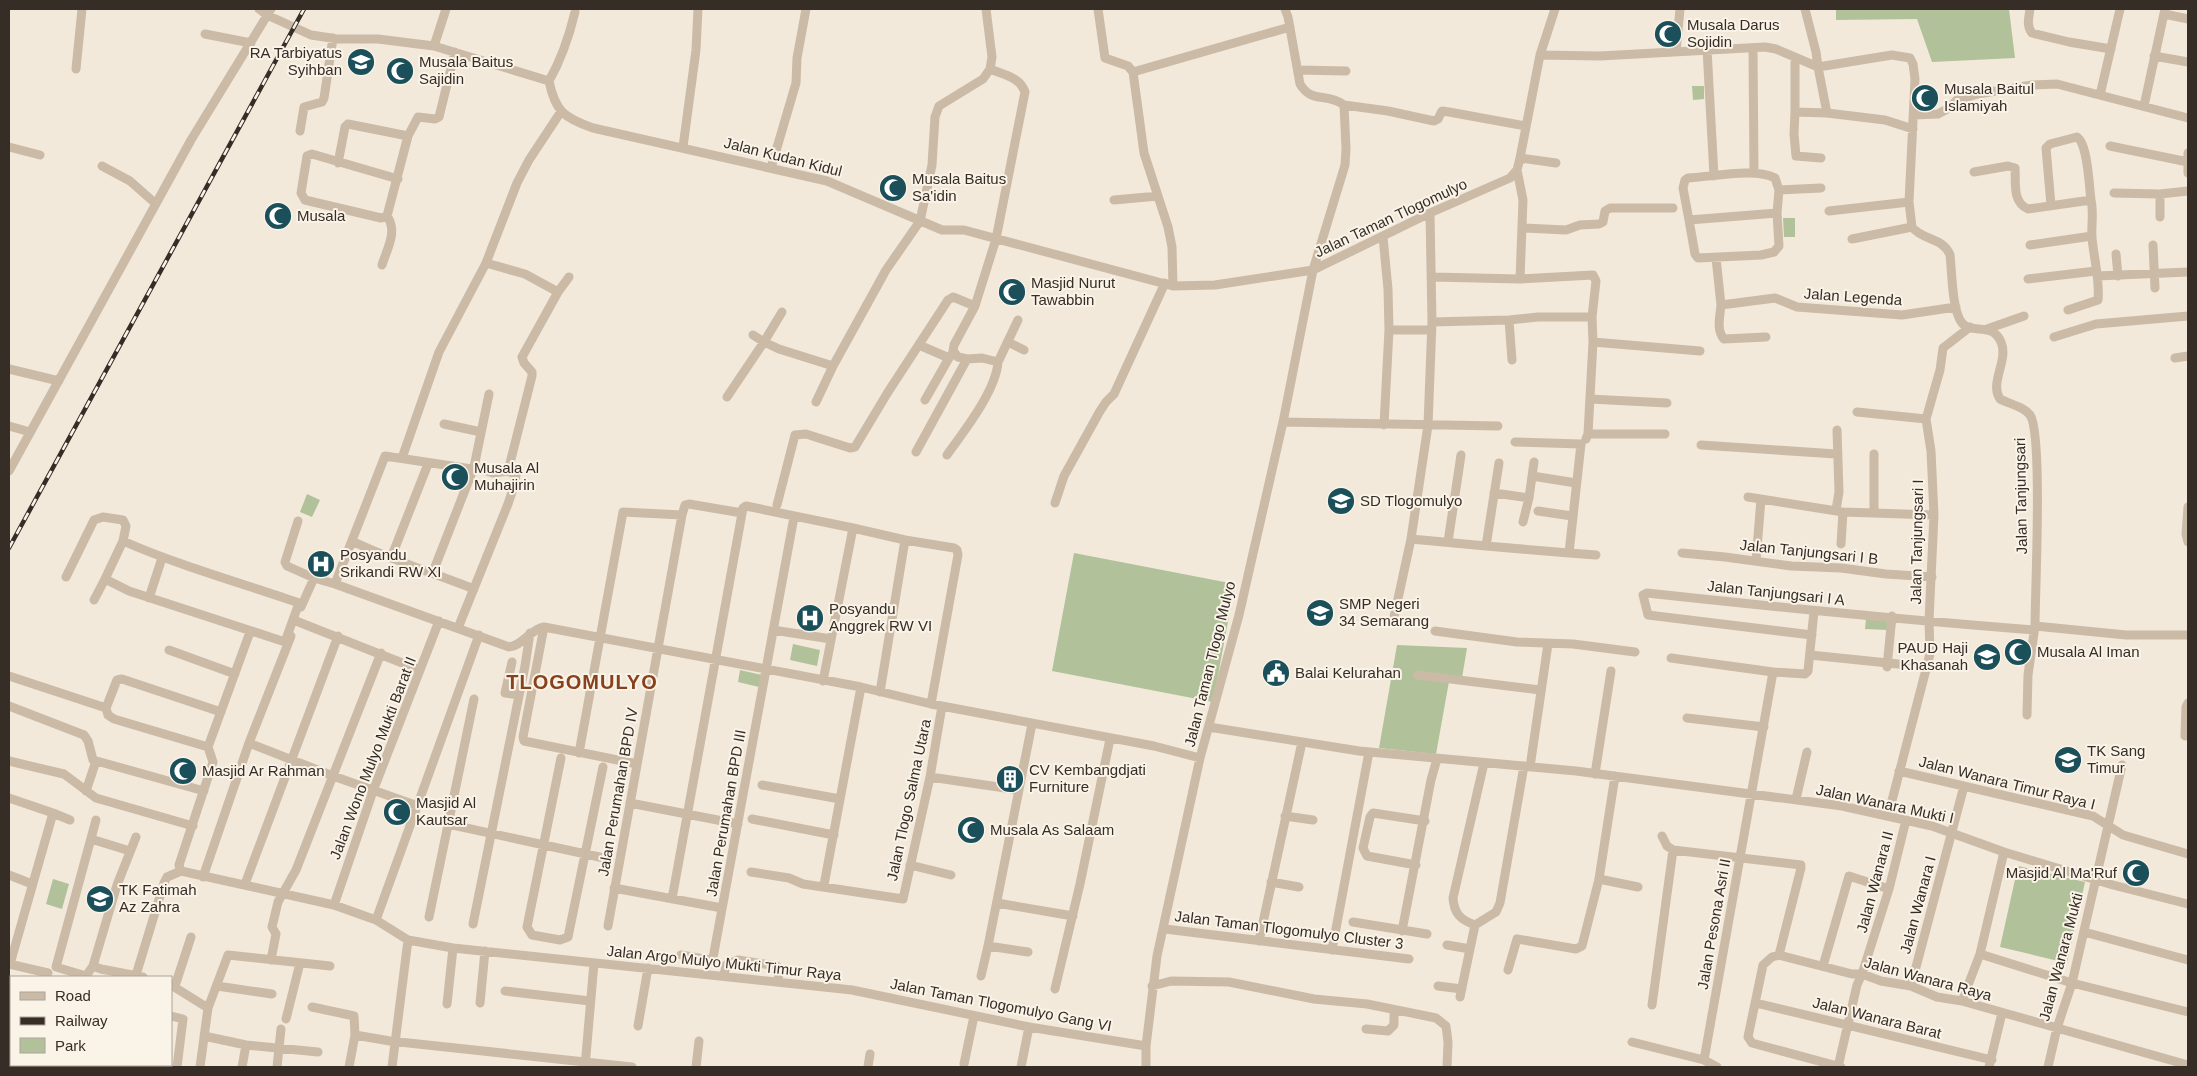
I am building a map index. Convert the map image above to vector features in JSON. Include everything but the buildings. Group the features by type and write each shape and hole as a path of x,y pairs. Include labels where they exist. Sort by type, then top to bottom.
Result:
{"street":[{"path":"76,69 82,9"},
{"path":"259,9 269,12 311,35 333,38 378,38 434,46 549,80"},
{"path":"434,46 446,9"},
{"path":"683,147 696,50 698,9"},
{"path":"771,168 796,83 797,58 806,9"},
{"path":"816,402 833,366 886,270 920,221 932,164 935,117 939,106 983,79 990,70 992,56 986,9"},
{"path":"1055,503 1064,476 1100,411 1114,394 1169,285 1172,247 1168,227 1144,153 1133,72 1128,66 1105,58 1098,9"},
{"path":"1285,9 1290,26 1300,84 1308,96 1333,99 1344,105 1388,111 1434,121 1438,119 1442,111 1526,126"},
{"path":"1520,279 1523,200 1517,170 1540,55 1555,9"},
{"path":"1676,52 1680,9"},
{"path":"1805,9 1816,52 1827,112"},
{"path":"2030,9 2029,29 2032,33 2111,49"},
{"path":"2100,95 2120,9"},
{"path":"2144,106 2165,11 2188,19"},
{"path":"9,470 191,140 269,12"},
{"path":"402,458 438,352 486,263 517,183 529,160 560,113 549,80 560,63 575,12"},
{"path":"1133,72 1290,26"},
{"path":"205,34 250,43"},
{"path":"300,131 304,108 322,102 324,98 333,38"},
{"path":"1540,55 1600,56 1765,46 1818,67 1892,55 1910,58 1913,64 1915,79 1909,202 1912,227 1922,235 1938,241 1947,248 1950,255 1956,307 1962,323 1970,327 1987,329 2024,316"},
{"path":"1753,48 1754,174"},
{"path":"1707,49 1714,176"},
{"path":"387,216 408,136 418,117 435,119 439,117 455,52"},
{"path":"2154,56 2188,62"},
{"path":"1795,58 1794,134 1796,156 1821,158"},
{"path":"925,400 951,355 954,345 975,306 996,239 1025,92 1020,81 990,70"},
{"path":"1298,70 1346,71"},
{"path":"1914,115 1938,114 1949,108 1957,100 1989,92 2032,85 2058,84 2188,118"},
{"name":"Jalan Taman Tlogomulyo","path":"1313,270 1345,165 1344,105"},
{"path":"1795,112 1827,112 1885,120 1913,129"},
{"name":"Jalan Kudan Kidul","path":"560,113 567,118 593,128 683,147 841,186 942,230 964,230 1169,285 1214,285 1313,270"},
{"path":"338,163 345,127 348,124 408,136"},
{"path":"2051,205 2046,148 2050,144 2078,137 2082,140 2084,149 2093,210 2092,236 2098,300 2068,310"},
{"path":"2110,146 2188,159 2188,173"},
{"path":"9,147 40,155"},
{"path":"387,216 381,218 305,200 301,193 308,155 312,154 398,179"},
{"path":"1520,158 1556,163"},
{"path":"102,166 130,181 156,204"},
{"path":"1974,172 2008,166 2015,168 2016,194 2022,206 2028,208 2091,200"},
{"name":"Jalan Taman Tlogomulyo","path":"1313,270 1430,213 1500,184 1510,178 1517,170"},
{"path":"1754,174 1769,175 1775,178 1779,190 1777,213 1779,246 1774,252 1761,255 1698,258 1695,254 1683,188 1685,180 1688,178 1754,174"},
{"path":"1779,190 1821,188"},
{"path":"2114,193 2160,194 2188,191"},
{"path":"2160,194 2160,217"},
{"path":"1114,200 1158,196"},
{"path":"1829,211 1909,202"},
{"path":"1522,228 1566,230 1580,225 1599,224 1602,222 1605,211 1610,208 1673,208"},
{"path":"1394,617 1411,539 1428,425 1432,326 1430,213"},
{"path":"1689,220 1777,213"},
{"path":"382,265 392,235 391,222 387,216"},
{"path":"1852,239 1912,227"},
{"path":"2030,245 2092,236"},
{"path":"1383,237 1388,289 1389,330 1384,425"},
{"path":"2153,245 2155,288"},
{"path":"2116,254 2118,276"},
{"path":"1716,258 1721,306 1720,334 1724,339 1766,337"},
{"path":"486,263 525,274 558,292"},
{"name":"Jalan Taman Tlogo Mulyo","path":"1146,1067 1146,1046 1157,956 1165,929 1200,758 1239,615 1283,422 1313,270"},
{"path":"2028,279 2097,274 2118,276 2188,272"},
{"path":"1432,277 1520,279 1593,276 1596,281 1592,317 1593,342 1588,434 1585,441 1581,444 1569,553"},
{"path":"458,628 514,486 512,473 532,376 532,372 524,363 522,357 558,292 569,277"},
{"path":"777,505 794,436 806,434 850,448 857,445 888,392 950,298 953,297 975,306"},
{"name":"Jalan Legenda","path":"1721,306 1775,298 1797,307 1902,315 1956,307"},
{"path":"727,397 782,312"},
{"path":"2054,337 2103,323 2188,316"},
{"path":"1389,330 1538,317 1592,317"},
{"path":"947,455 966,429 993,385 998,362 1018,320"},
{"path":"1509,320 1512,360"},
{"name":"Jalan Tanjungsari I","path":"1888,816 1930,654 1929,620 1934,514 1931,451 1926,418 1940,370 1943,348 1970,327"},
{"name":"Jalan Tanjungsari","path":"1987,329 1997,335 2003,349 1997,385 1998,396 2027,413 2032,420 2035,430 2037,454 2034,628"},
{"path":"753,335 779,349 833,366"},
{"path":"1008,342 1024,350"},
{"path":"1593,342 1700,351"},
{"path":"919,345 966,359 982,358 998,362"},
{"path":"2175,358 2188,356"},
{"path":"916,452 966,359"},
{"path":"9,369 59,381"},
{"path":"433,572 473,468 489,394"},
{"path":"1590,399 1667,403"},
{"path":"1857,412 1926,418"},
{"path":"1283,422 1498,426"},
{"path":"444,424 481,432"},
{"path":"9,426 30,432"},
{"path":"1837,430 1836,454 1841,544"},
{"path":"1588,434 1665,434"},
{"path":"1515,442 1581,444"},
{"path":"1701,445 1836,454"},
{"path":"1874,454 1874,513"},
{"path":"1448,542 1461,455"},
{"path":"335,584 385,456 428,464 473,468 493,473 512,473"},
{"path":"1523,522 1529,498 1534,462"},
{"path":"1486,546 1499,463"},
{"path":"392,558 428,464"},
{"path":"1532,476 1576,483"},
{"path":"1494,493 1529,498"},
{"path":"1748,497 1840,511 1934,514"},
{"path":"1756,561 1761,499"},
{"path":"579,753 623,512 682,515 686,505 689,504 742,513"},
{"path":"672,899 743,508 746,506 957,550 958,555 931,704"},
{"path":"2188,507 2188,542"},
{"path":"1538,511 1572,516"},
{"name":"Jalan Perumahan BPD IV","path":"608,926 682,515"},
{"path":"66,577 94,520 103,517 122,520 126,526 124,541 94,600"},
{"name":"Jalan Perumahan BPD III","path":"681,954 710,960 713,958 794,517"},
{"path":"298,521 285,562 292,569 514,647 530,633 544,627 823,680 1032,724 1154,746 1200,758"},
{"path":"823,680 855,529"},
{"path":"1411,539 1596,555"},
{"path":"880,692 905,540"},
{"path":"124,541 162,558 300,603"},
{"path":"352,541 474,589"},
{"name":"Jalan Tanjungsari I B","path":"1682,553 1791,566 1841,568 1932,577"},
{"path":"149,598 162,558"},
{"path":"105,579 120,588 282,641 286,639 300,603 314,578"},
{"name":"Jalan Tanjungsari I A","path":"1812,635 1650,615 1647,614 1643,595 1647,593 1814,611 1929,620"},
{"path":"203,877 250,743 296,621 300,603"},
{"path":"1671,658 1773,672 1806,674 1810,657 1814,611"},
{"path":"1887,665 1892,616"},
{"path":"1929,620 1982,627 2034,628 2126,635 2188,635"},
{"path":"296,621 420,670"},
{"name":"Jalan Wono Mulyo Mukti Barat II","path":"334,905 373,791 439,621"},
{"path":"544,627 523,736 527,743 637,764"},
{"path":"2027,715 2028,675 2034,628"},
{"path":"773,630 831,639"},
{"path":"1434,631 1548,644 1573,644 1635,652"},
{"path":"180,871 179,865 213,762 208,747 250,632"},
{"path":"473,924 530,633"},
{"path":"376,920 479,635"},
{"path":"245,884 338,636"},
{"path":"1438,986 1461,993 1475,925 1496,912 1500,903 1527,766 1548,644"},
{"path":"169,650 235,674"},
{"path":"272,960 276,934 272,927 278,902 296,870 381,653"},
{"path":"1810,657 1926,670"},
{"path":"512,662 505,693 519,695"},
{"path":"1594,774 1611,671"},
{"name":"Jalan Pesona Asri II","path":"1704,1060 1773,672"},
{"path":"9,676 106,708"},
{"path":"1418,676 1540,690"},
{"path":"208,747 114,719 108,715 106,708 117,680 122,679 221,712"},
{"path":"751,872 789,878 803,884 824,885 861,688"},
{"path":"429,917 474,699"},
{"path":"2185,736 2186,707 2188,703"},
{"path":"9,706 84,735 88,741 91,757 96,761 204,791"},
{"name":"Jalan Tlogo Salma Utara","path":"824,885 903,899 930,777 942,706"},
{"path":"1687,718 1764,728"},
{"path":"981,976 1032,724"},
{"name":"Jalan Wanara Mukti I","path":"1209,727 1369,752 1615,776 1842,806 1952,832 2004,852 2188,904"},
{"path":"1055,989 1073,916 1110,738"},
{"path":"1259,941 1284,816 1302,742"},
{"path":"250,743 333,776 418,806"},
{"path":"1332,950 1369,752"},
{"path":"1796,799 1807,752"},
{"path":"562,758 526,928 532,935 560,940 568,937 603,767"},
{"path":"1402,931 1425,821 1431,780 1437,759"},
{"path":"9,761 64,774 96,798 193,826"},
{"path":"86,791 96,761"},
{"path":"1475,925 1464,921 1457,914 1453,907 1453,898 1484,763"},
{"name":"Jalan Wanara Mukti","path":"2048,1067 2057,1028 2072,983 2122,765"},
{"name":"Jalan Wanara Timur Raya I","path":"1899,771 2093,816 2122,835 2188,854"},
{"path":"1508,970 1517,939 1576,949 1582,946 1599,879 1615,776"},
{"path":"930,777 1019,790"},
{"path":"762,785 840,799"},
{"name":"Jalan Wanara I","path":"1911,986 1964,786"},
{"path":"9,798 70,820"},
{"path":"630,803 738,824"},
{"path":"52,813 9,964 50,972 86,976 93,966 117,885 136,837"},
{"path":"1416,865 1367,856 1363,848 1370,817 1374,813 1425,821"},
{"path":"1284,816 1313,820"},
{"path":"752,818 834,836"},
{"path":"50,972 96,820"},
{"name":"Jalan Wanara II","path":"1840,1067 1857,985 1889,889 1906,820"},
{"path":"448,824 604,858"},
{"path":"1662,836 1666,846 1673,850 1801,867 1779,955 1764,963 1748,1037 1752,1043 1840,1067"},
{"path":"91,839 130,851"},
{"path":"1652,1005 1673,850"},
{"path":"1962,1001 1980,954 2004,852"},
{"path":"910,865 951,875"},
{"path":"93,966 139,976 164,883 167,877 180,871 334,905 376,920 408,940 392,1067"},
{"path":"9,875 32,884"},
{"path":"1823,966 1849,876 1889,889"},
{"path":"1599,879 1638,887"},
{"path":"1271,882 1299,887"},
{"path":"614,888 722,908"},
{"path":"997,903 1073,916"},
{"path":"1353,922 1427,934"},
{"name":"Jalan Taman Tlogomulyo Cluster 3","path":"1165,929 1409,959"},
{"path":"2084,932 2188,960"},
{"path":"191,938 173,986 208,1008"},
{"name":"Jalan Argo Mulyo Mukti Timur Raya","path":"408,940 453,948 594,963 778,977 852,990"},
{"path":"1446,945 1470,948"},
{"path":"988,946 1028,952"},
{"path":"447,1004 453,948"},
{"path":"480,1003 485,951"},
{"path":"200,1067 208,1008 228,955 233,954 330,966"},
{"path":"1980,954 2072,983 2188,1012"},
{"name":"Jalan Wanara Raya","path":"1779,955 1852,974 1862,974 1881,982 1911,986 1937,997 1962,1001 2188,1065"},
{"path":"725,973 730,962 738,960 775,965 778,977"},
{"path":"286,1019 300,963"},
{"name":"Jalan Argo Mulyo Mukti Timur Raya","path":"586,1065 594,963"},
{"path":"638,1026 648,968"},
{"path":"1152,986 1171,981 1229,982 1314,999 1367,1004 1436,1018 1446,1026 1448,1042 1447,1067"},
{"path":"217,986 272,994"},
{"name":"Jalan Taman Tlogomulyo Gang VI","path":"852,990 1029,1027 1146,1046"},
{"path":"505,991 590,1001"},
{"name":"Jalan Wanara Barat","path":"1756,1003 1848,1024 1990,1064"},
{"path":"312,1006 354,1016 355,1035 349,1067"},
{"path":"1366,1029 1388,1031 1394,1025 1394,1010"},
{"path":"1990,1064 2002,1013"},
{"path":"172,1016 183,1019 175,1057 177,1067"},
{"path":"964,1064 974,1016"},
{"path":"1021,1067 1029,1027"},
{"path":"277,1067 281,1029"},
{"path":"355,1035 586,1065 632,1067"},
{"path":"204,1036 246,1046 318,1052"},
{"path":"696,1067 699,1041"},
{"path":"1632,1042 1704,1060 1717,1067"},
{"path":"242,1067 246,1046"},
{"path":"868,1067 870,1054"}],"green space":[{"path":"1836,9 2009,9 2015,58 1932,62 1917,19 1836,20"},
{"path":"1692,86 1704,86 1704,99 1693,100"},
{"path":"1783,218 1795,218 1795,237 1784,237"},
{"path":"307,494 320,500 312,517 300,512"},
{"path":"1074,553 1235,584 1213,702 1052,671"},
{"path":"1866,619 1887,620 1887,630 1865,629"},
{"path":"793,644 820,650 817,666 790,660"},
{"path":"1397,645 1467,648 1462,678 1450,676 1436,754 1379,748"},
{"path":"740,670 762,675 759,687 738,682"},
{"path":"2018,866 2085,882 2067,963 2000,947"},
{"path":"53,879 69,884 62,909 46,904"}],"railway":[{"path":"9,548 304,9"}],"place":[{"name":"Musala Darus Sojidin","path":"1668,34"},
{"name":"RA Tarbiyatus Syihban","path":"361,62"},
{"name":"Musala Baitus Sajidin","path":"400,71"},
{"name":"Musala Baitul Islamiyah","path":"1925,98"},
{"name":"Musala Baitus Sa'idin","path":"893,188"},
{"name":"Musala","path":"278,216"},
{"name":"Masjid Nurut Tawabbin","path":"1012,292"},
{"name":"Musala Al Muhajirin","path":"455,477"},
{"name":"SD Tlogomulyo","path":"1341,501"},
{"name":"Posyandu Srikandi RW XI","path":"321,564"},
{"name":"SMP Negeri 34 Semarang","path":"1320,613"},
{"name":"Posyandu Anggrek RW VI","path":"810,618"},
{"name":"Musala Al Iman","path":"2018,652"},
{"name":"PAUD Haji Khasanah","path":"1987,657"},
{"name":"Balai Kelurahan","path":"1276,673"},
{"name":"TK Sang Timur","path":"2068,760"},
{"name":"Masjid Ar Rahman","path":"183,771"},
{"name":"CV Kembangdjati Furniture","path":"1010,779"},
{"name":"Masjid Al Kautsar","path":"397,812"},
{"name":"Musala As Salaam","path":"971,830"},
{"name":"Masjid Al Ma'Ruf","path":"2136,873"},
{"name":"TK Fatimah Az Zahra","path":"100,899"}],"district":[{"name":"TLOGOMULYO","path":"582,682"}]}
